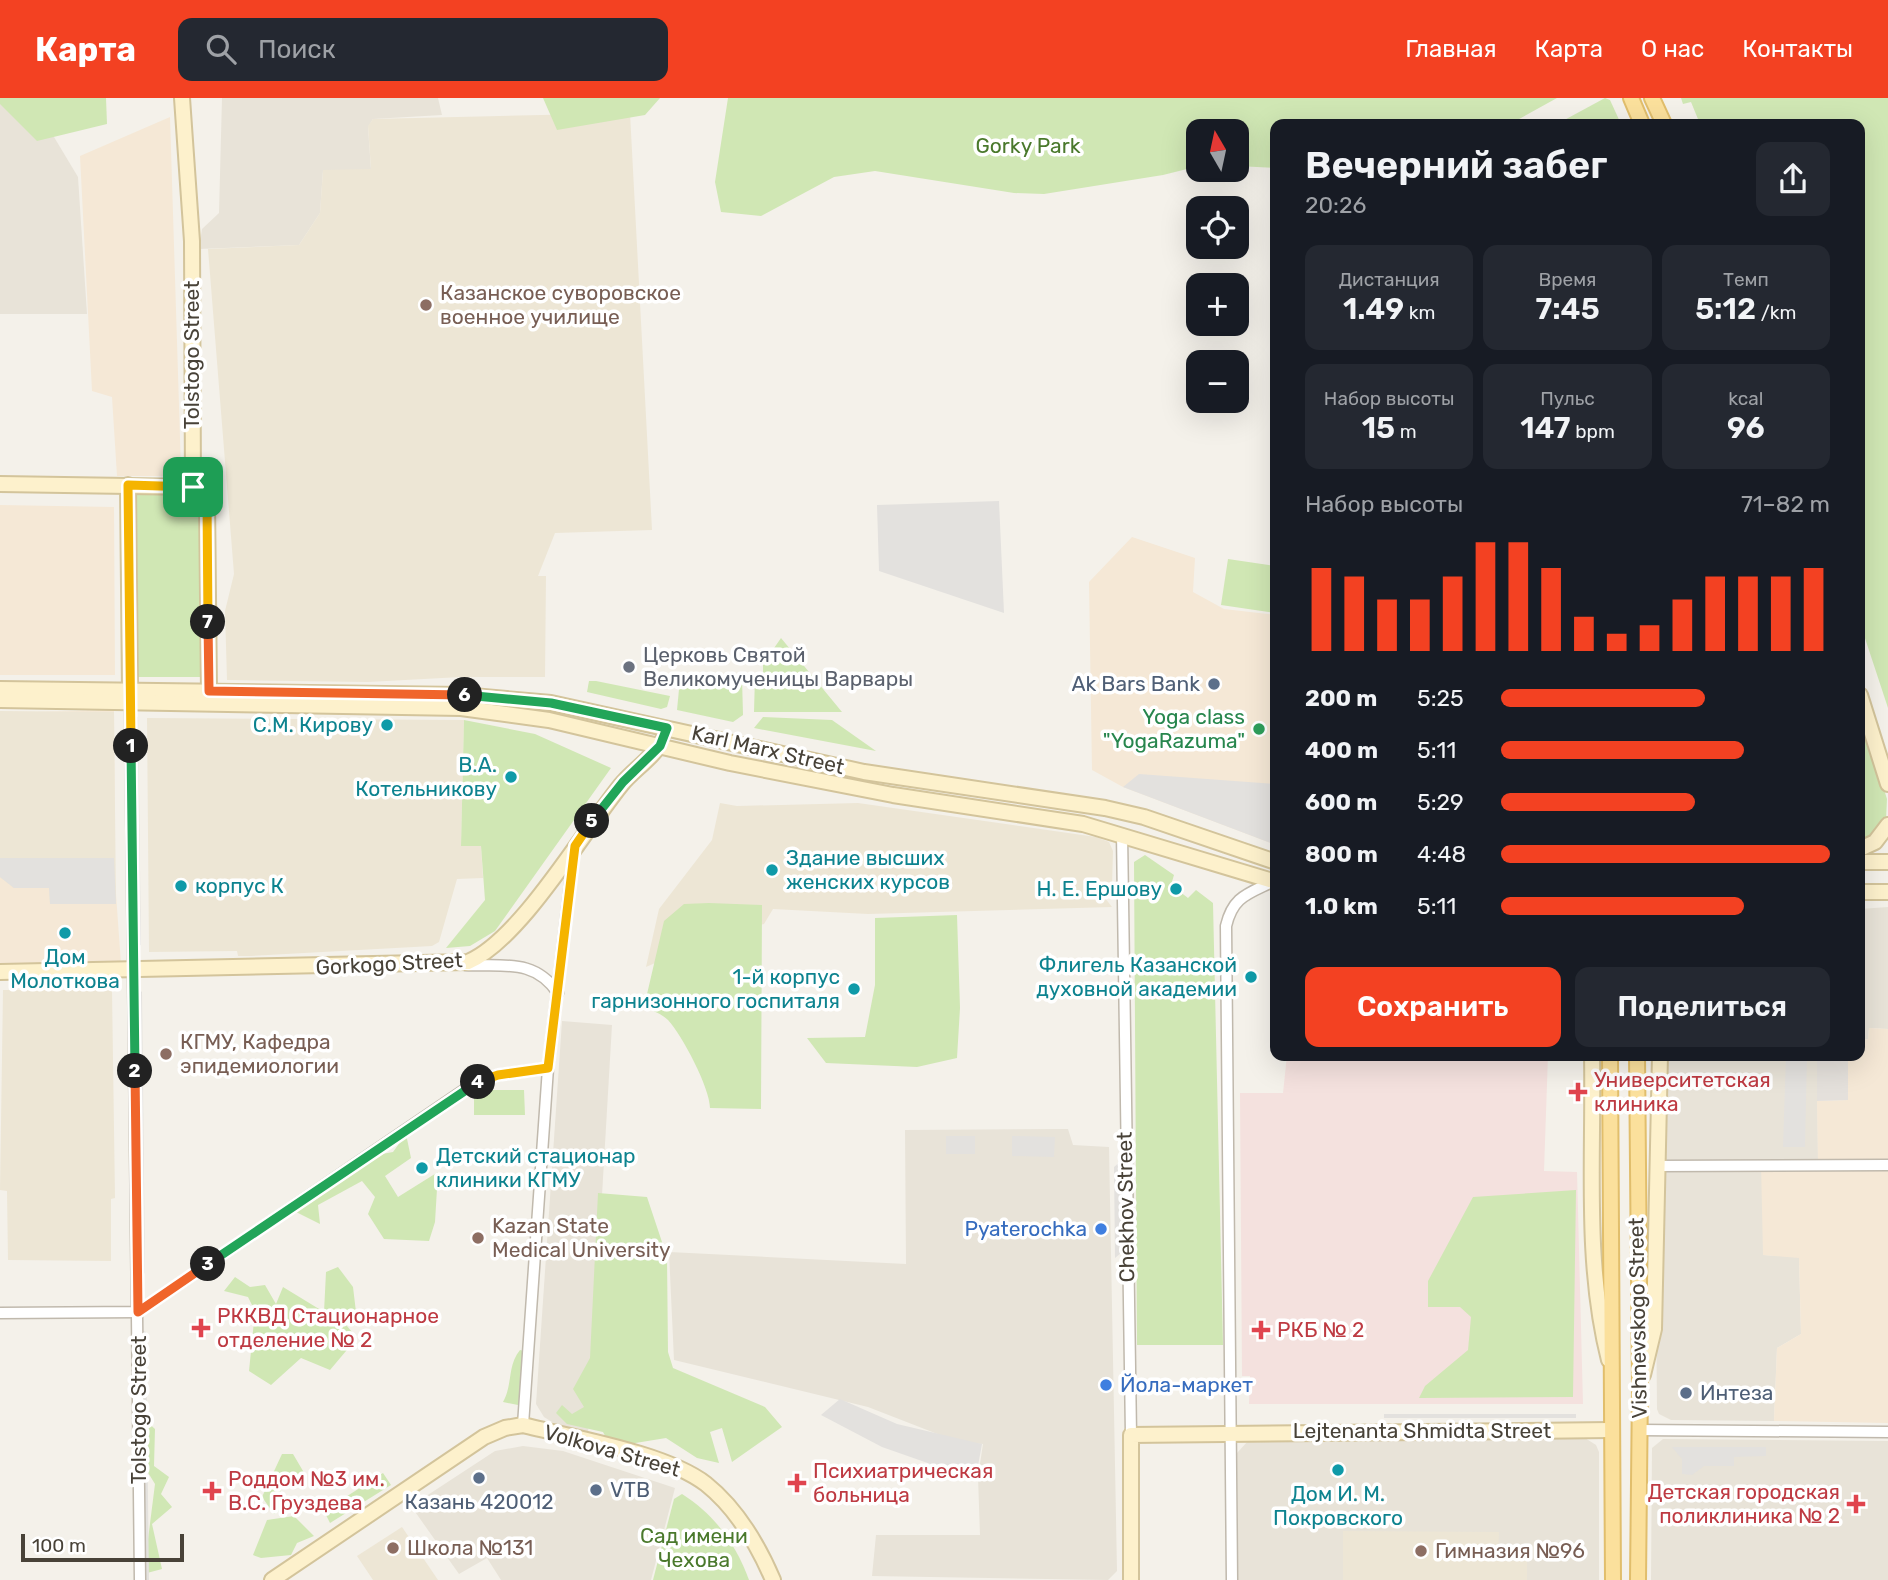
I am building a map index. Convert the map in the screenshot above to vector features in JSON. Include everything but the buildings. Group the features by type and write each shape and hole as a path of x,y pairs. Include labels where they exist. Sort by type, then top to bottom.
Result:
{"main road":[{"name":"Tolstogo Street","path":"182,98 192,241 193,487 207,501 209,691"},
{"path":"1631,98 1640,119"},
{"path":"1651,98 1662,119"},
{"path":"0,484 193,487"},
{"name":"Tolstogo Street","path":"128,485 130,696"},
{"name":"Karl Marx Street","path":"0,689 461,708 530,716 893,795 1052,818 1122,834 1270,880"},
{"name":"Karl Marx Street","path":"0,701 209,691 461,695 551,703 864,772 1105,808 1144,817 1270,860"},
{"path":"1865,699 1888,772"},
{"path":"1865,711 1888,784"},
{"name":"Gorkogo Street","path":"0,972 458,965 491,951 514,927 623,782 660,746 667,728"},
{"path":"1865,847 1875,842 1888,825"},
{"path":"1865,863 1888,862"},
{"path":"1865,892 1888,892"},
{"path":"1592,1061 1593,1244 1598,1318 1610,1366"},
{"name":"Vishnevskogo Street","path":"1609,1061 1613,1580"},
{"name":"Vishnevskogo Street","path":"1637,1061 1640,1386 1638,1580"},
{"path":"1640,1386 1654,1329 1660,1061"},
{"path":"272,1580 484,1437 505,1428 523,1425"},
{"name":"Volkova Street","path":"523,1425 685,1471 725,1502 744,1527 773,1580"},
{"name":"Lejtenanta Shmidta Street","path":"1130,1434 1611,1430"},
{"name":"Chekhov Street","path":"1130,1434 1131,1580"}],"street":[{"name":"Tolstogo Street","path":"130,696 140,1580"},
{"name":"Chekhov Street","path":"1122,834 1130,1434"},
{"path":"523,1425 548,1068 575,846"},
{"path":"1232,1580 1233,1433 1226,926 1230,911 1237,900 1270,884"},
{"path":"458,965 529,967 548,979 558,993"},
{"path":"0,1313 138,1312 471,1085 498,1075 548,1068"},
{"path":"1657,1166 1888,1165"},
{"path":"1640,1430 1888,1432"}],"shaded area":[{"path":"0,98 8,98 54,137 78,177 87,314 0,314"},
{"path":"222,98 438,98 442,115 373,119 368,127 371,170 323,170 320,213 299,245 199,249 202,229 219,213"},
{"name":"Казанское суворовское военное училище","path":"630,113 652,530 555,533 538,576 546,576 545,677 461,677 368,682 227,680 225,611 234,574 208,249 299,245 320,213 323,170 371,169 368,126 373,119"},
{"path":"170,117 181,470 171,476 117,476 112,397 92,391 80,156"},
{"path":"999,501 1004,613 879,571 877,505"},
{"path":"0,505 114,507 115,675 0,675"},
{"path":"1132,537 1195,558 1193,592 1224,609 1270,614 1270,843 1123,787 1092,770 1089,582"},
{"path":"114,710 115,880 121,964 0,963 0,713"},
{"path":"0,711 114,712 116,904 50,904 49,888 14,888 0,877"},
{"path":"130,715 138,717 141,945 133,947"},
{"path":"147,718 464,720 461,846 481,846 483,878 457,879 439,942 432,946 251,956 238,956 237,951 149,952"},
{"path":"1139,774 1270,784 1270,843 1123,787"},
{"path":"720,803 737,806 858,803 1096,837 1109,842 1113,851 1112,887 1105,898 1112,907 868,914 773,909 764,924 719,935 646,967 659,909 712,840"},
{"path":"0,858 114,858 116,904 50,904 49,888 14,888 0,877"},
{"path":"1888,907 1888,1029 1869,1028 1868,1039 1865,1039 1865,909"},
{"path":"134,986 142,992 145,1273 138,1278"},
{"path":"3,990 112,990 115,1198 111,1199 111,1261 8,1260 7,1191 0,1190"},
{"path":"562,1021 612,1025 588,1434 562,1428 544,1417 536,1404"},
{"path":"1869,1028 1888,1029 1888,1423 1774,1421 1777,1348 1801,1334 1799,1258 1763,1255 1761,1163 1818,1161 1817,1101 1848,1100 1848,1061 1865,1061 1865,1039 1868,1039"},
{"path":"1286,1061 1548,1061 1544,1171 1577,1172 1583,1404 1249,1404 1250,1376 1242,1376 1240,1093 1283,1093"},
{"path":"1668,1061 1817,1061 1818,1162 1763,1255 1799,1257 1801,1334 1777,1348 1774,1421 1671,1420 1659,1414 1656,1300 1664,1183"},
{"path":"1786,1061 1807,1061 1805,1147 1783,1147"},
{"path":"1817,1061 1848,1061 1848,1100 1817,1101"},
{"path":"1068,1129 1073,1145 1109,1147 1117,1571 1108,1580 872,1576 876,1535 980,1535 978,1477 983,1444 958,1442 868,1407 674,1360 669,1252 906,1264 905,1130"},
{"path":"946,1136 975,1136 975,1154 946,1154"},
{"path":"1012,1136 1055,1137 1054,1157 1012,1156"},
{"path":"1121,1161 1121,1253 1115,1258 1114,1167"},
{"path":"138,1329 146,1332 149,1580 140,1580"},
{"path":"840,1399 897,1424 982,1444 977,1471 939,1467 882,1447 821,1415"},
{"path":"1384,1414 1576,1414 1576,1418 1384,1418"},
{"path":"1585,1438 1596,1445 1599,1452 1599,1580 1238,1580 1237,1453 1248,1441"},
{"path":"1663,1439 1888,1441 1888,1580 1651,1580 1652,1448"},
{"path":"523,1446 563,1451 675,1488 651,1580 501,1580 487,1558 459,1574 411,1506 495,1451"},
{"path":"1672,1447 1766,1447 1766,1456 1734,1457 1734,1466 1704,1466 1692,1475 1682,1474 1682,1459"},
{"name":"Школа №131","path":"402,1527 438,1580 373,1580 357,1556"},
{"name":"Гимназия №96","path":"1343,1531 1499,1532 1498,1561 1527,1561 1527,1580 1343,1580"}],"green space":[{"path":"0,98 106,98 107,124 37,141 0,104"},
{"path":"543,98 660,98 645,115 557,130"},
{"name":"Gorky Park","path":"728,98 1557,98 1519,119 1270,119 1270,168 1250,167 1250,119 1186,119 1186,169 1163,175 1044,194 1014,193 875,171 834,177 761,216 721,212 715,182"},
{"path":"1605,98 1610,100 1619,119 1566,119"},
{"path":"1681,98 1888,98 1888,708 1865,638 1865,119 1698,119 1691,102 1683,104"},
{"path":"136,494 190,495 200,500 204,677 133,677 131,499"},
{"path":"1228,559 1270,565 1270,612 1221,605"},
{"path":"781,638 842,712 754,712 755,676 763,676 763,664"},
{"path":"742,678 743,715 733,722 677,710 680,679"},
{"path":"589,681 670,696 667,707 661,709 587,692"},
{"path":"763,717 832,720 876,751 754,728"},
{"path":"464,720 535,734 611,768 495,931 470,946 446,948 485,900 481,846 461,846"},
{"path":"1865,727 1887,799 1886,820 1874,837 1865,838"},
{"path":"1145,855 1174,875 1171,885 1188,898 1196,890 1213,903 1223,1345 1137,1345 1134,862"},
{"path":"684,904 762,905 761,1109 710,1108 700,1075 674,1027 666,1018 644,1007 664,921"},
{"path":"957,915 960,1008 957,1058 917,1067 826,1063 807,1038 865,1037 875,985 875,918"},
{"path":"474,1090 524,1090 525,1115 474,1115"},
{"path":"406,1134 411,1158 385,1176 398,1197 438,1172 435,1222 429,1241 384,1239 368,1214 375,1197 362,1181 318,1205 320,1224 292,1210 365,1157 393,1152"},
{"path":"1576,1190 1573,1397 1419,1398 1425,1386 1468,1350 1471,1317 1460,1307 1428,1307 1428,1281 1473,1197"},
{"path":"598,1193 647,1197 667,1257 668,1352 673,1368 765,1407 782,1427 732,1462 722,1428 710,1432 719,1463 697,1458 666,1438 611,1447 603,1432 567,1424 556,1413 562,1405 572,1414 584,1407 573,1389 590,1358"},
{"path":"338,1267 353,1287 356,1312 342,1320 357,1338 330,1370 301,1358 271,1385 249,1371 255,1311 248,1297 224,1291 235,1277 250,1287 265,1285 276,1304 283,1287 324,1312 326,1272"},
{"path":"520,1350 532,1353 530,1381 518,1405 503,1402 513,1362"},
{"path":"145,1420 155,1429 154,1466 169,1477 161,1494 172,1507 152,1524 162,1569 147,1573 146,1555 155,1484 144,1466"},
{"path":"282,1454 293,1454 306,1476 280,1489 286,1507 274,1514 262,1497"},
{"path":"383,1473 391,1485 330,1523 324,1511"},
{"name":"Сад имени Чехова","path":"682,1494 704,1511 723,1531 738,1554 749,1580 653,1580 674,1499"},
{"path":"294,1516 314,1536 297,1543 291,1555 261,1558 253,1555 267,1520"}],"place":[{"name":"Казанское суворовское военное училище","path":"426,305"},
{"name":"Церковь Святой Великомученицы Варвары","path":"629,667"},
{"name":"Ak Bars Bank","path":"1214,684"},
{"name":"С.М. Кирову","path":"387,725"},
{"name":"Yoga class \"YogaRazuma\"","path":"1259,729"},
{"name":"В.А. Котельникову","path":"511,777"},
{"name":"Здание высших женских курсов","path":"772,870"},
{"name":"корпус К","path":"181,886"},
{"name":"Н. Е. Ершову","path":"1176,889"},
{"name":"Дом Молоткова","path":"65,933"},
{"name":"Флигель Казанской духовной академии","path":"1251,977"},
{"name":"1-й корпус гарнизонного госпиталя","path":"854,989"},
{"name":"КГМУ, Кафедра эпидемиологии","path":"166,1054"},
{"name":"Университетская клиника","path":"1578,1092"},
{"name":"Детский стационар клиники КГМУ","path":"422,1168"},
{"name":"Pyaterochka","path":"1101,1229"},
{"name":"Kazan State Medical University","path":"478,1238"},
{"name":"РККВД Стационарное отделение № 2","path":"201,1328"},
{"name":"РКБ № 2","path":"1261,1330"},
{"name":"Йола-маркет","path":"1106,1385"},
{"name":"Интеза","path":"1686,1393"},
{"name":"Дом И. М. Покровского","path":"1338,1470"},
{"name":"Казань 420012","path":"479,1478"},
{"name":"Психиатрическая больница","path":"797,1483"},
{"name":"VTB","path":"596,1490"},
{"name":"Роддом №3 им. В.С. Груздева","path":"212,1491"},
{"name":"Детская городская поликлиника № 2","path":"1856,1504"},
{"name":"Школа №131","path":"393,1548"},
{"name":"Гимназия №96","path":"1421,1551"}],"route":[{"path":"128,485 193,487 207,501 209,691 461,695 551,703 667,728 660,746 623,782 575,846 548,1068 498,1075 471,1085 138,1312 128,485"}]}
